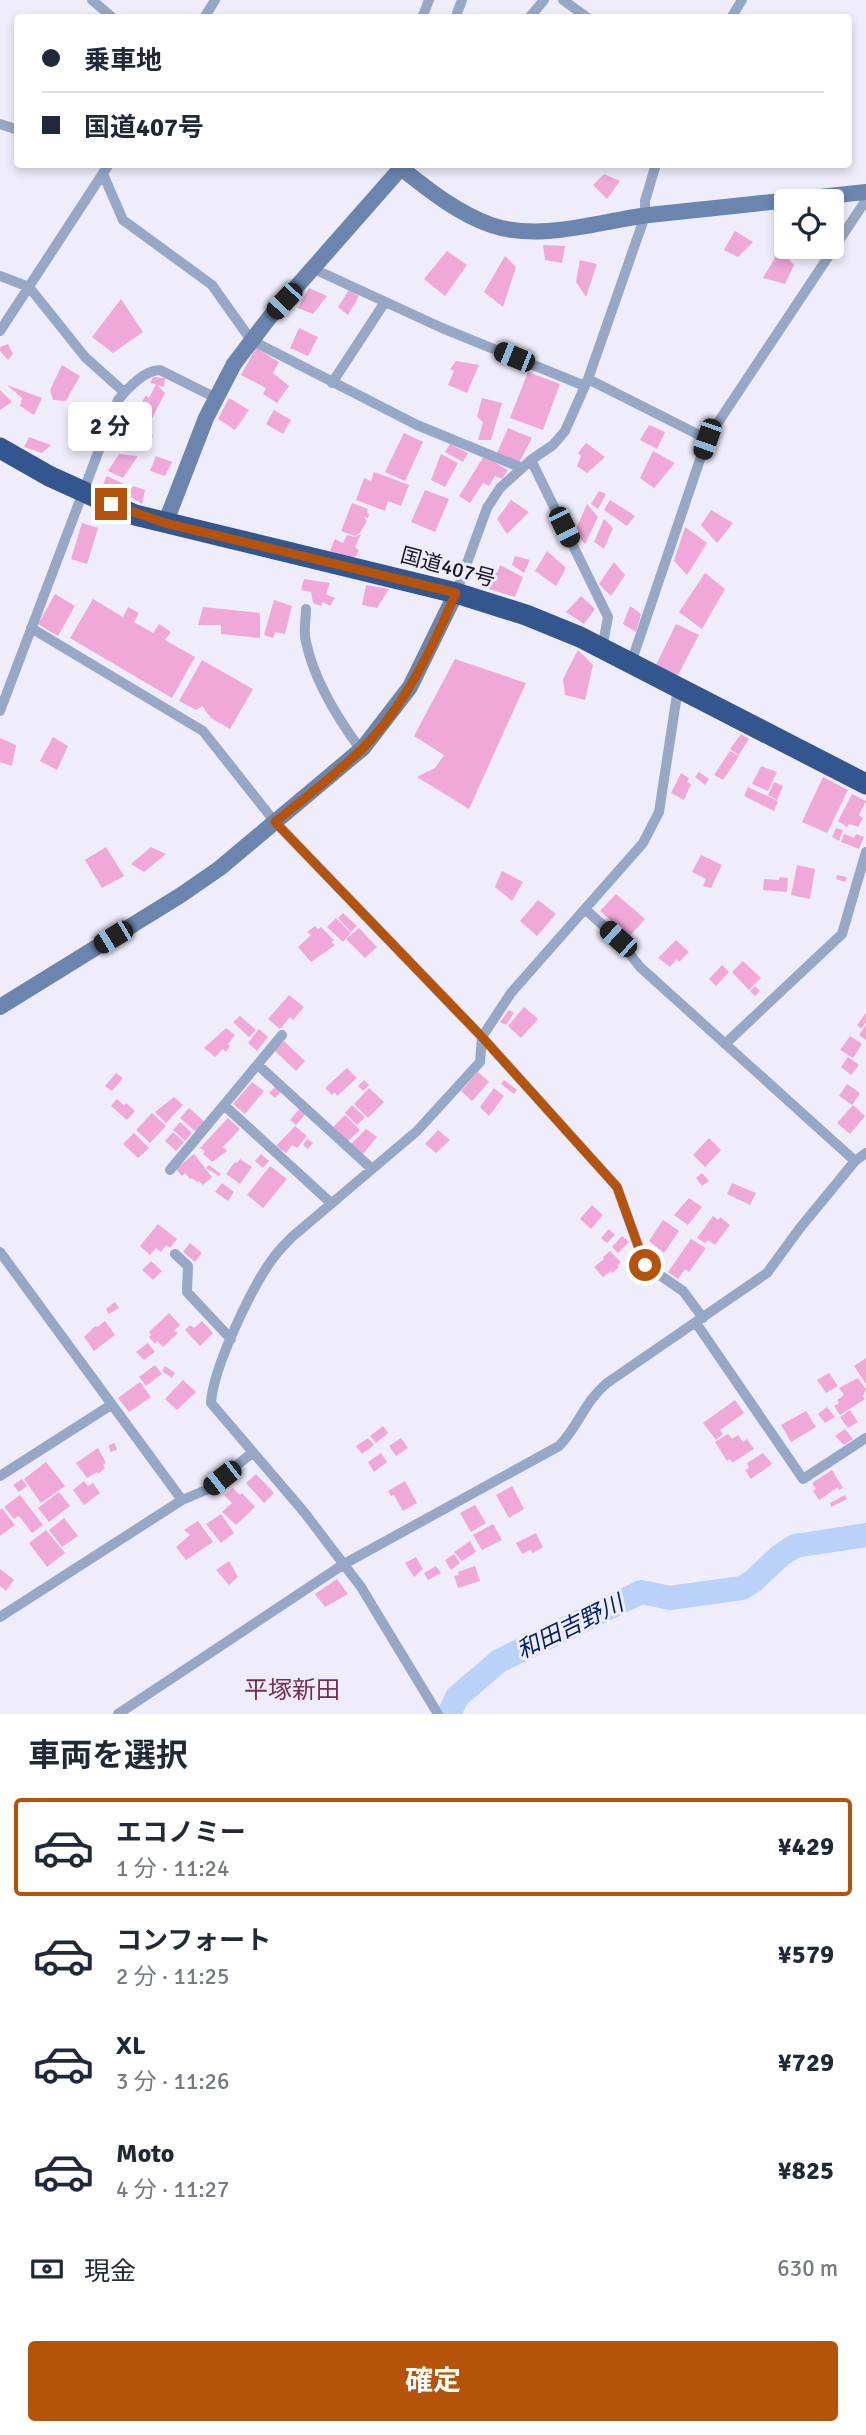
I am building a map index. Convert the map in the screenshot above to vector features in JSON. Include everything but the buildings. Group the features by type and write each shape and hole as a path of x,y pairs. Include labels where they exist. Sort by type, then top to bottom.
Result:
{"highway":[{"name":"国道407号","path":"0,448 83,493 135,514 456,593 526,615 631,663 866,785"}],"street":[{"path":"92,0 108,14"},
{"path":"457,13 462,0"},
{"path":"532,14 544,0"},
{"path":"563,0 582,14"},
{"path":"165,523 216,398 234,365 269,317 314,269 398,168"},
{"path":"403,168 462,212 502,227 546,230 645,216 866,192"},
{"path":"0,1007 220,868 360,750 388,718 410,687 456,593 487,508 500,488 526,464 553,446 565,431 586,382 645,216 645,201 655,168"},
{"path":"0,331 106,169"},
{"path":"106,169 123,219 212,285 251,340 417,425 526,464 608,617 602,649"},
{"path":"631,663 707,439 866,200"},
{"path":"314,269 442,328 586,382 707,439"},
{"path":"0,276 29,287 85,357 124,392"},
{"path":"331,383 385,302"},
{"path":"0,711 118,400 151,370 160,370 216,398"},
{"path":"306,609 305,640 318,678 346,731 360,750"},
{"path":"31,628 203,731 275,822 482,1037 617,1187 645,1265 683,1291 803,1479 866,1438"},
{"path":"439,1714 361,1587 304,1512 211,1403 212,1391 231,1339 274,1256 292,1237 417,1131 480,1062 482,1037 512,993 643,843 659,812 678,688"},
{"path":"725,1044 842,934 848,922 866,852"},
{"path":"585,909 618,939 640,967 855,1161"},
{"path":"170,1170 226,1106 282,1035"},
{"path":"258,1065 372,1169"},
{"path":"226,1106 331,1203"},
{"path":"118,1714 344,1564 559,1446 570,1435 592,1396 607,1383 767,1273 800,1227 855,1161 866,1153"},
{"path":"1,1254 182,1500"},
{"path":"175,1254 188,1266 187,1292 231,1339"},
{"path":"0,1476 111,1405"},
{"path":"0,1617 182,1500 206,1490 252,1454"}],"waterway":[{"name":"和田吉野川","path":"449,1714 457,1697 499,1661 641,1592 670,1598 742,1588 795,1546 866,1535"}],"district":[{"name":"平塚新田","path":"292,1690"}],"route":[{"path":"111,504 165,523 456,593 410,687 388,718 363,748 275,822 482,1037 617,1187 645,1265"}]}
